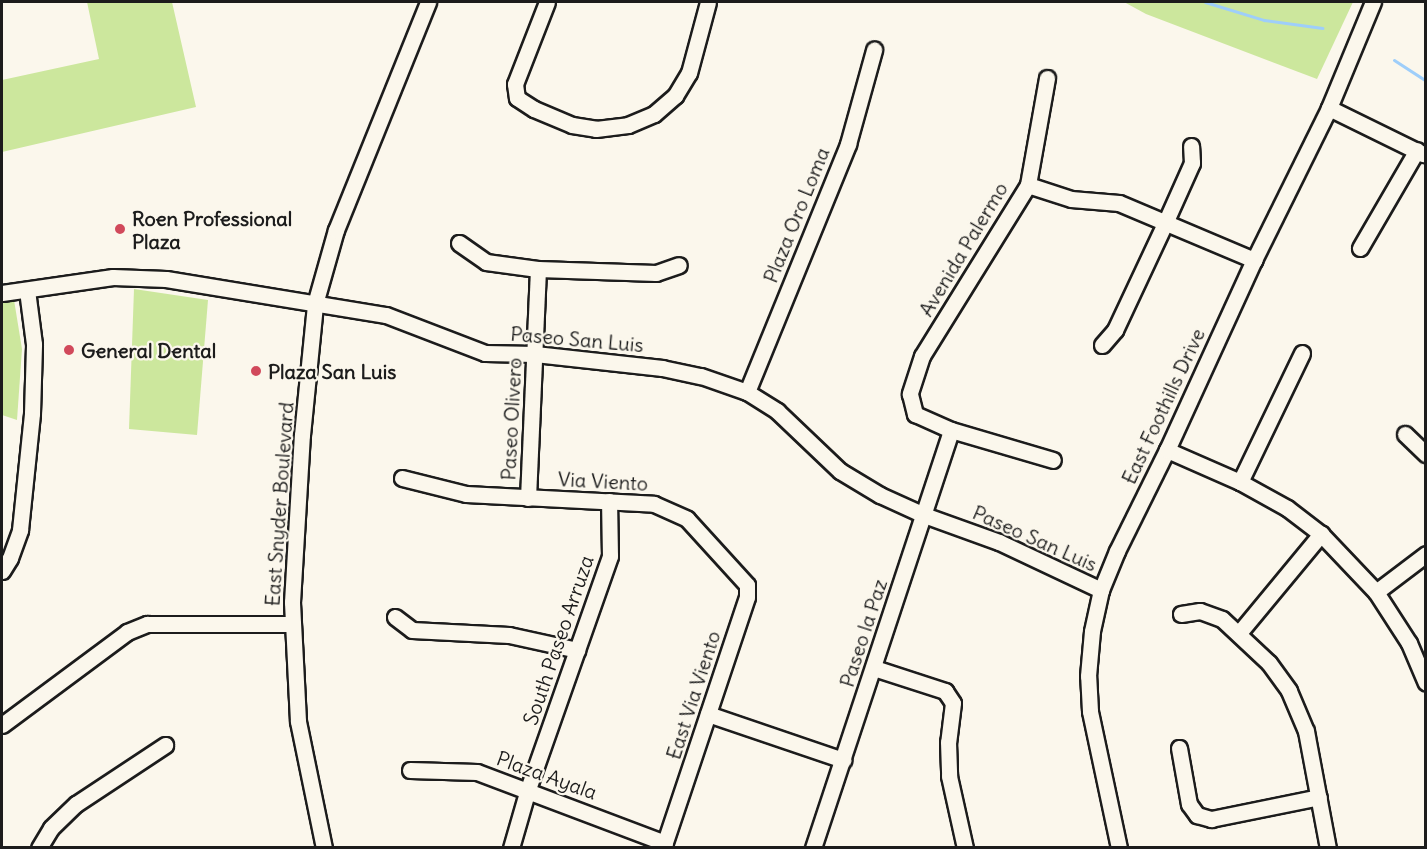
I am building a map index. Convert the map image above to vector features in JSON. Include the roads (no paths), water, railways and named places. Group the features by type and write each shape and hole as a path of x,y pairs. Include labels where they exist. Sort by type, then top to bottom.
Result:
{"street":[{"name":"East Snyder Boulevard","path":"324,848 298,721 293,624 302,443 315,304 336,230 428,2"},
{"path":"547,2 515,84 517,98 534,109 572,125 596,129 628,125 654,114 675,96 689,74 708,2"},
{"name":"East Foothills Drive","path":"1119,848 1090,711 1088,676 1092,631 1101,590 1117,551 1167,450 1254,260 1329,108 1373,2"},
{"name":"Plaza Oro Loma","path":"747,393 848,144 874,50"},
{"name":"Avenida Palermo","path":"951,430 915,414 910,403 910,393 922,356 1028,184 1047,78"},
{"path":"1329,108 1421,153 1360,248"},
{"path":"1102,345 1115,330 1192,163 1191,146"},
{"path":"1028,184 1071,199 1119,203 1254,260"},
{"path":"459,243 486,262 538,269 656,273 679,265"},
{"name":"Paseo Olivero","path":"528,498 538,269"},
{"name":"Paseo San Luis","path":"2,293 113,278 165,279 386,315 485,353 535,354 662,368 701,376 747,393 777,411 840,471 880,495 999,542 1101,590"},
{"path":"2,571 10,558 20,530 32,413 34,344 27,290"},
{"path":"1240,482 1302,353"},
{"path":"951,430 1053,460"},
{"name":"Paseo la Paz","path":"813,848 951,430"},
{"path":"1405,434 1425,454"},
{"path":"1167,450 1240,482 1287,507 1321,534 1376,592 1409,643 1425,683"},
{"name":"Via Viento","path":"402,478 466,494 654,504 687,519 727,561"},
{"name":"South Paseo Arruza","path":"511,848 528,789 610,556 609,501"},
{"path":"1239,633 1321,534"},
{"path":"1376,592 1425,554"},
{"name":"East Via Viento","path":"664,845 747,597 747,585 727,561"},
{"path":"1181,614 1200,611 1222,619 1269,663 1288,691 1306,731 1328,848"},
{"path":"395,617 412,630 509,635 577,650"},
{"path":"2,725 127,632 147,624 293,624"},
{"path":"874,668 945,691 953,703 948,742 949,776 965,848"},
{"path":"708,714 843,760"},
{"path":"39,848 51,828 76,804 165,745"},
{"path":"1179,748 1189,804 1197,815 1211,819 1319,797"},
{"name":"Plaza Ayala","path":"410,770 477,772 528,789 664,845"}],"waterway":[{"path":"1205,2 1264,20 1322,28"},
{"path":"1394,60 1426,81"}],"place":[{"name":"Roen Professional Plaza","path":"120,229"},
{"name":"General Dental","path":"69,350"},
{"name":"Plaza San Luis","path":"256,371"}]}
